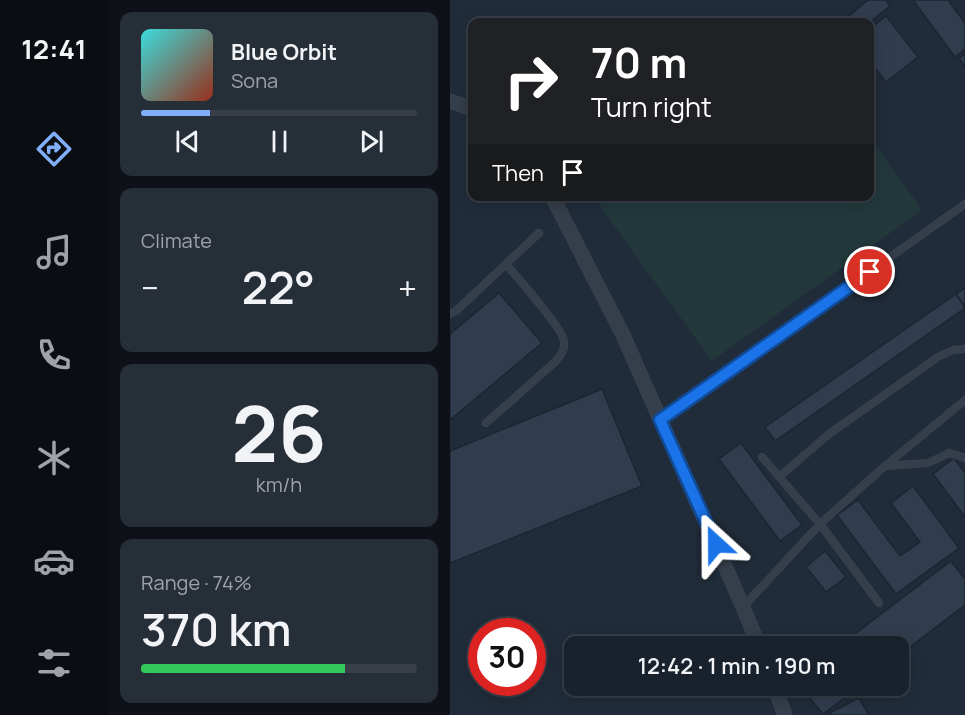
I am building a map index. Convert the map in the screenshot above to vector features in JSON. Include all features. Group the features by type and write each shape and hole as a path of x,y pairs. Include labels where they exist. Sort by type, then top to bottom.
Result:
{"street":[{"path":"450,101 468,108"},
{"path":"555,201 623,335 755,636"},
{"path":"778,696 785,715"}],"lane":[{"path":"660,420 965,204"},
{"path":"450,314 456,311 539,233"},
{"path":"486,423 555,362 563,352 565,340 506,264"},
{"path":"779,477 829,434 938,357 953,350 965,349"},
{"path":"743,607 820,524 885,466 965,400"},
{"path":"885,466 928,463 949,453 965,458"},
{"path":"762,458 820,524 879,603"}],"green space":[{"path":"874,143 922,210 712,361 599,205 604,201 874,201"}],"building":[{"path":"868,0 886,0 890,6 874,19 846,18"},
{"path":"913,0 948,0 965,23 965,49 955,57"},
{"path":"886,16 918,57 886,82 874,66 874,26"},
{"path":"965,54 965,67 959,58"},
{"path":"965,288 965,307 956,294"},
{"path":"499,293 542,343 450,420 450,334"},
{"path":"956,294 965,308 775,441 765,427"},
{"path":"602,389 642,486 450,563 450,451"},
{"path":"741,443 802,525 780,541 719,459"},
{"path":"954,458 965,473 965,517 933,474"},
{"path":"913,486 959,548 896,594 837,515 858,500 900,556 920,542 891,503"},
{"path":"825,551 846,577 826,592 806,567"},
{"path":"951,561 965,579 965,605 909,648 909,636 852,636"},
{"path":"808,696 847,696 823,714"},
{"path":"859,698 869,715 826,715"}],"route":[{"path":"716,544 660,420 870,272"}]}
